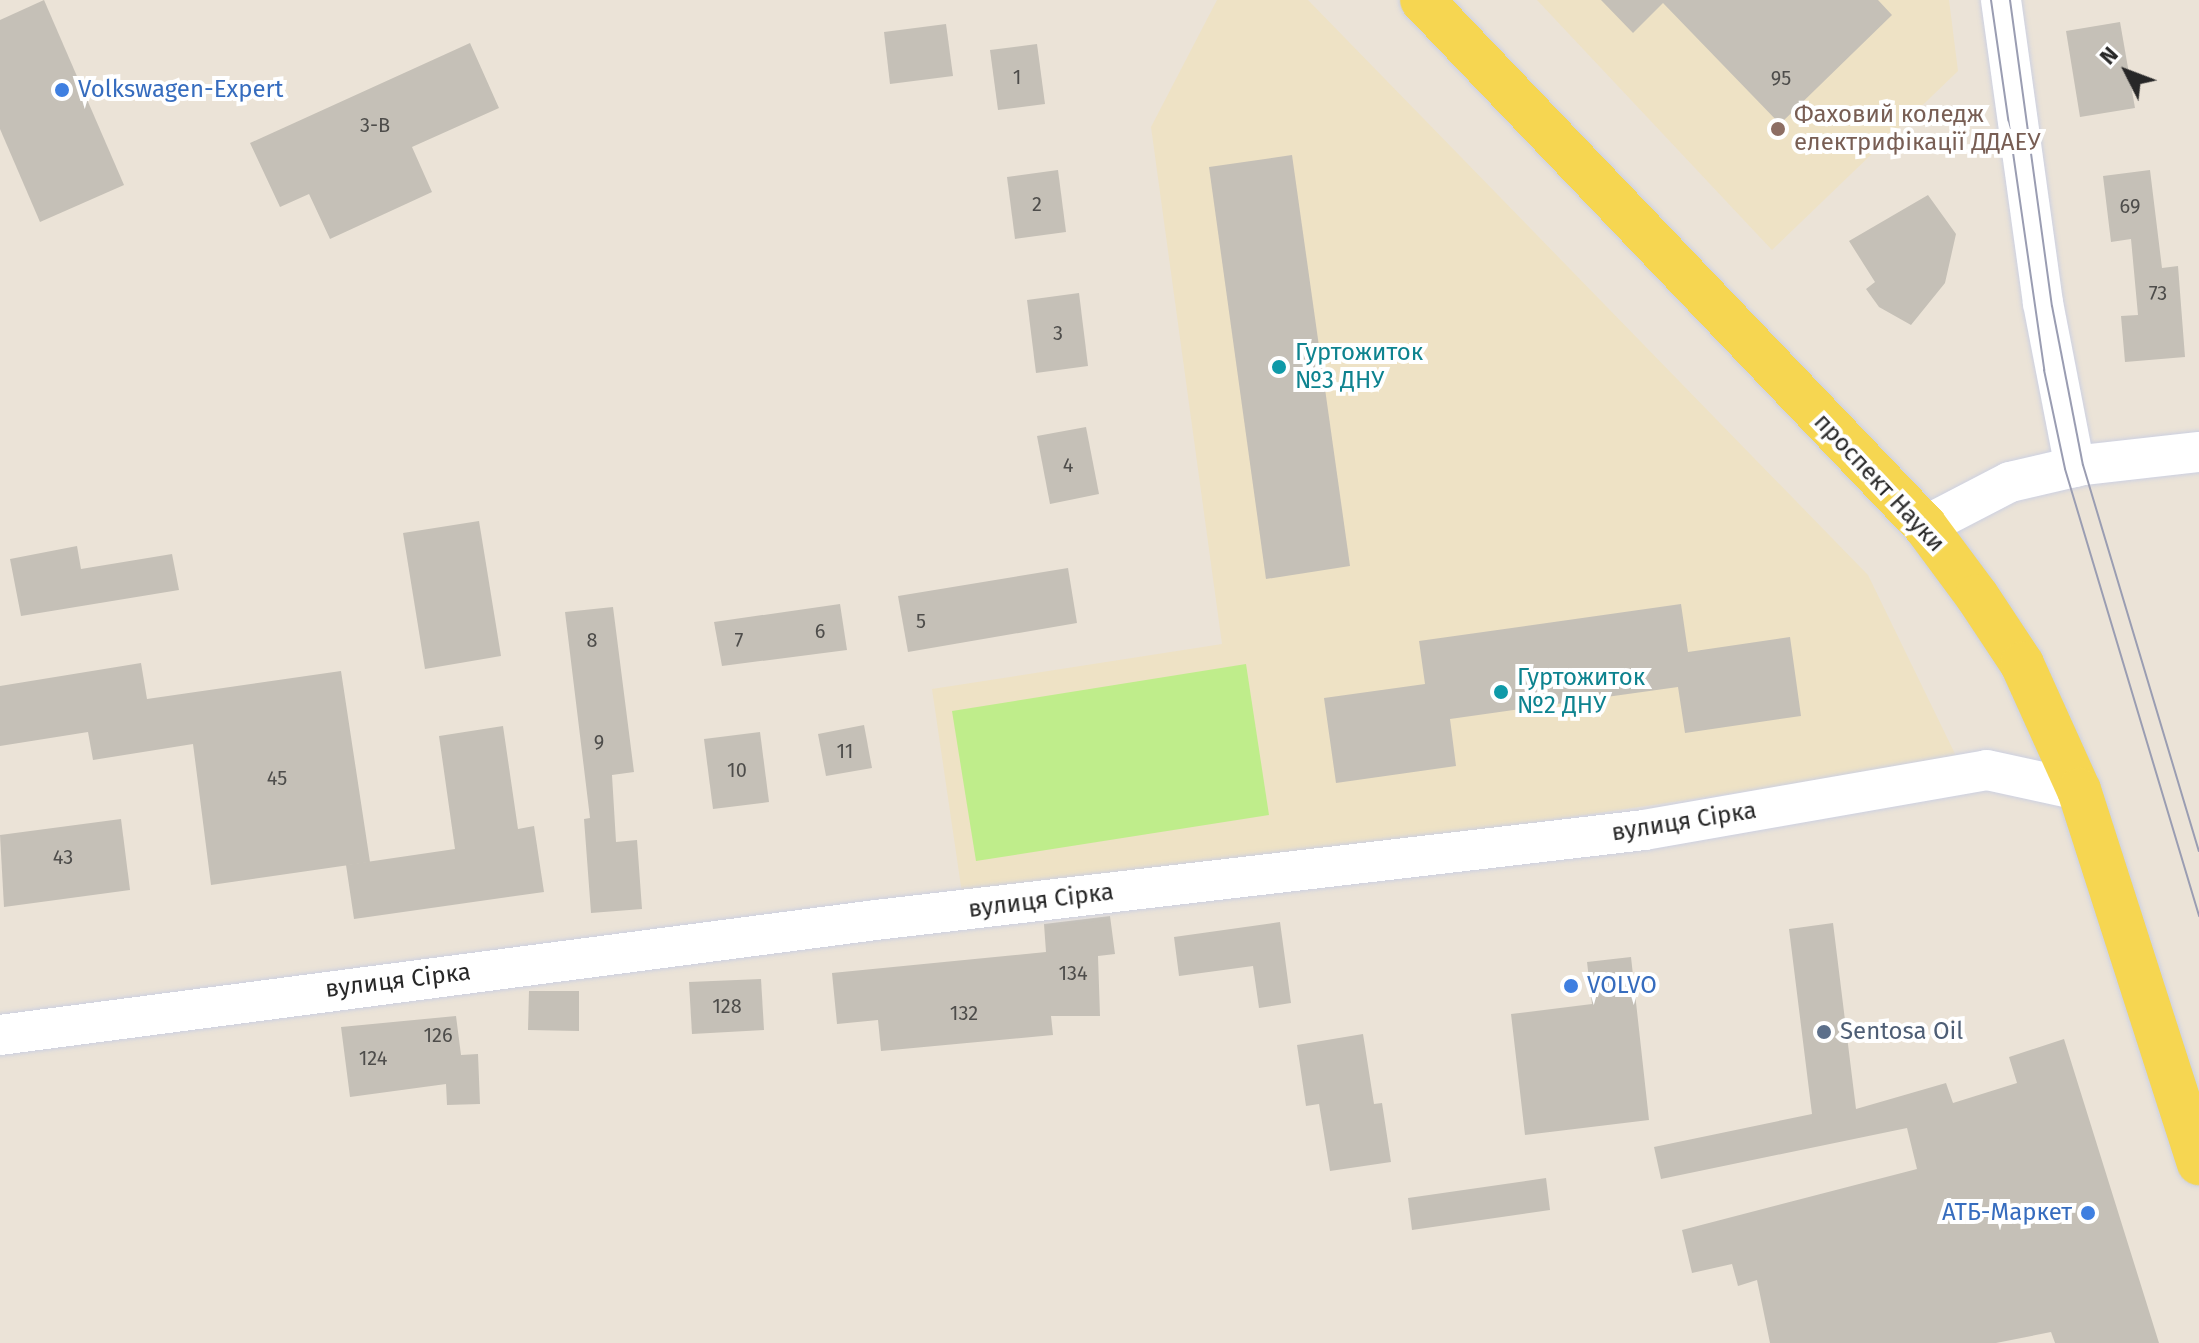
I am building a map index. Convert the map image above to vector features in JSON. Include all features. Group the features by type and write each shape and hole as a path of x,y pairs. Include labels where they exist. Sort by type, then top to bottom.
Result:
{"main road":[{"name":"проспект Науки","path":"1422,0 1925,526 2022,664 2079,790 2199,1163"}],"street":[{"path":"2001,0 2043,303 2075,467"},
{"path":"1925,526 1984,491 2075,467 2199,452"},
{"name":"вулиця Сірка","path":"0,1035 876,920 1644,830 1987,770 2079,790"}],"shaded area":[{"path":"1217,0 1308,0 1868,575 1958,760 1287,859 963,900 932,689 1222,644 1151,127"},
{"name":"Фаховий коледж електрифікації ДДАЕУ","path":"1537,0 1949,0 1958,71 1772,250"}],"green space":[{"path":"1246,664 1269,815 976,861 952,711"}],"building":[{"path":"44,0 124,185 40,222 0,129 0,20"},
{"path":"1601,0 1878,0 1892,15 1780,124 1663,3 1633,33"},
{"path":"2120,22 2135,108 2080,117 2066,31"},
{"path":"946,24 953,76 890,84 884,32"},
{"path":"470,43 499,108 412,147 432,192 330,239 309,194 280,207 250,143"},
{"path":"1037,44 1045,104 998,110 990,50"},
{"name":"Гуртожиток №3 ДНУ","path":"1292,155 1350,566 1266,579 1209,167"},
{"path":"1058,170 1066,232 1015,239 1007,177"},
{"path":"2150,170 2162,268 2178,266 2185,357 2125,362 2121,316 2138,315 2131,239 2111,242 2103,176"},
{"path":"1928,195 1956,234 1945,283 1911,325 1879,307 1866,289 1875,282 1849,241"},
{"path":"1079,293 1088,366 1036,373 1027,300"},
{"path":"1086,427 1099,494 1050,504 1037,436"},
{"path":"479,521 501,656 425,669 403,533"},
{"path":"77,546 81,569 172,554 179,590 21,616 10,559"},
{"path":"1068,568 1077,623 908,652 898,596"},
{"path":"840,604 847,650 722,666 714,622"},
{"name":"Гуртожиток №2 ДНУ","path":"1681,604 1688,652 1790,637 1801,716 1685,733 1678,687 1450,719 1456,766 1336,783 1324,698 1425,684 1419,641"},
{"path":"613,607 634,772 612,775 616,842 637,840 642,909 591,913 584,819 590,818 565,612"},
{"path":"141,663 147,699 341,671 370,862 211,885 193,744 93,760 88,732 0,746 0,686"},
{"path":"864,725 872,768 826,776 818,734"},
{"path":"503,726 518,829 534,826 544,892 354,919 346,865 455,849 439,736"},
{"path":"760,732 769,802 713,809 704,739"},
{"path":"121,819 130,890 4,907 0,835"},
{"path":"1110,916 1115,954 1098,956 1100,1016 1051,1016 1053,1035 881,1051 878,1020 837,1024 832,973 1046,952 1044,924"},
{"path":"1280,922 1291,1003 1259,1008 1253,966 1179,976 1174,937"},
{"path":"1833,923 1856,1109 1946,1083 1953,1103 2017,1083 2009,1057 2064,1039 2159,1343 2055,1343 2051,1332 1996,1343 1770,1343 1757,1280 1738,1286 1732,1264 1692,1273 1682,1230 1917,1169 1907,1128 1661,1179 1654,1147 1812,1114 1789,929"},
{"path":"1631,957 1649,1120 1525,1135 1511,1014 1592,1004 1587,962"},
{"path":"761,979 764,1030 692,1034 689,982"},
{"path":"529,991 579,991 579,1031 528,1030"},
{"path":"456,1016 461,1055 478,1054 480,1104 447,1105 446,1084 350,1097 341,1027"},
{"path":"1363,1034 1374,1104 1382,1103 1391,1162 1330,1171 1319,1104 1306,1106 1297,1045"},
{"path":"1546,1178 1550,1210 1412,1230 1408,1198"}],"tram line":[{"path":"1991,0 2044,370 2065,469 2199,916"},
{"path":"2010,0 2052,306 2083,465 2199,851"}],"place":[{"name":"Volkswagen-Expert","path":"62,90"},
{"name":"Фаховий коледж електрифікації ДДАЕУ","path":"1778,129"},
{"name":"Гуртожиток №3 ДНУ","path":"1279,367"},
{"name":"Гуртожиток №2 ДНУ","path":"1501,692"},
{"name":"VOLVO","path":"1571,986"},
{"name":"Sentosa Oil","path":"1824,1032"},
{"name":"АТБ-Маркет","path":"2088,1213"}]}
